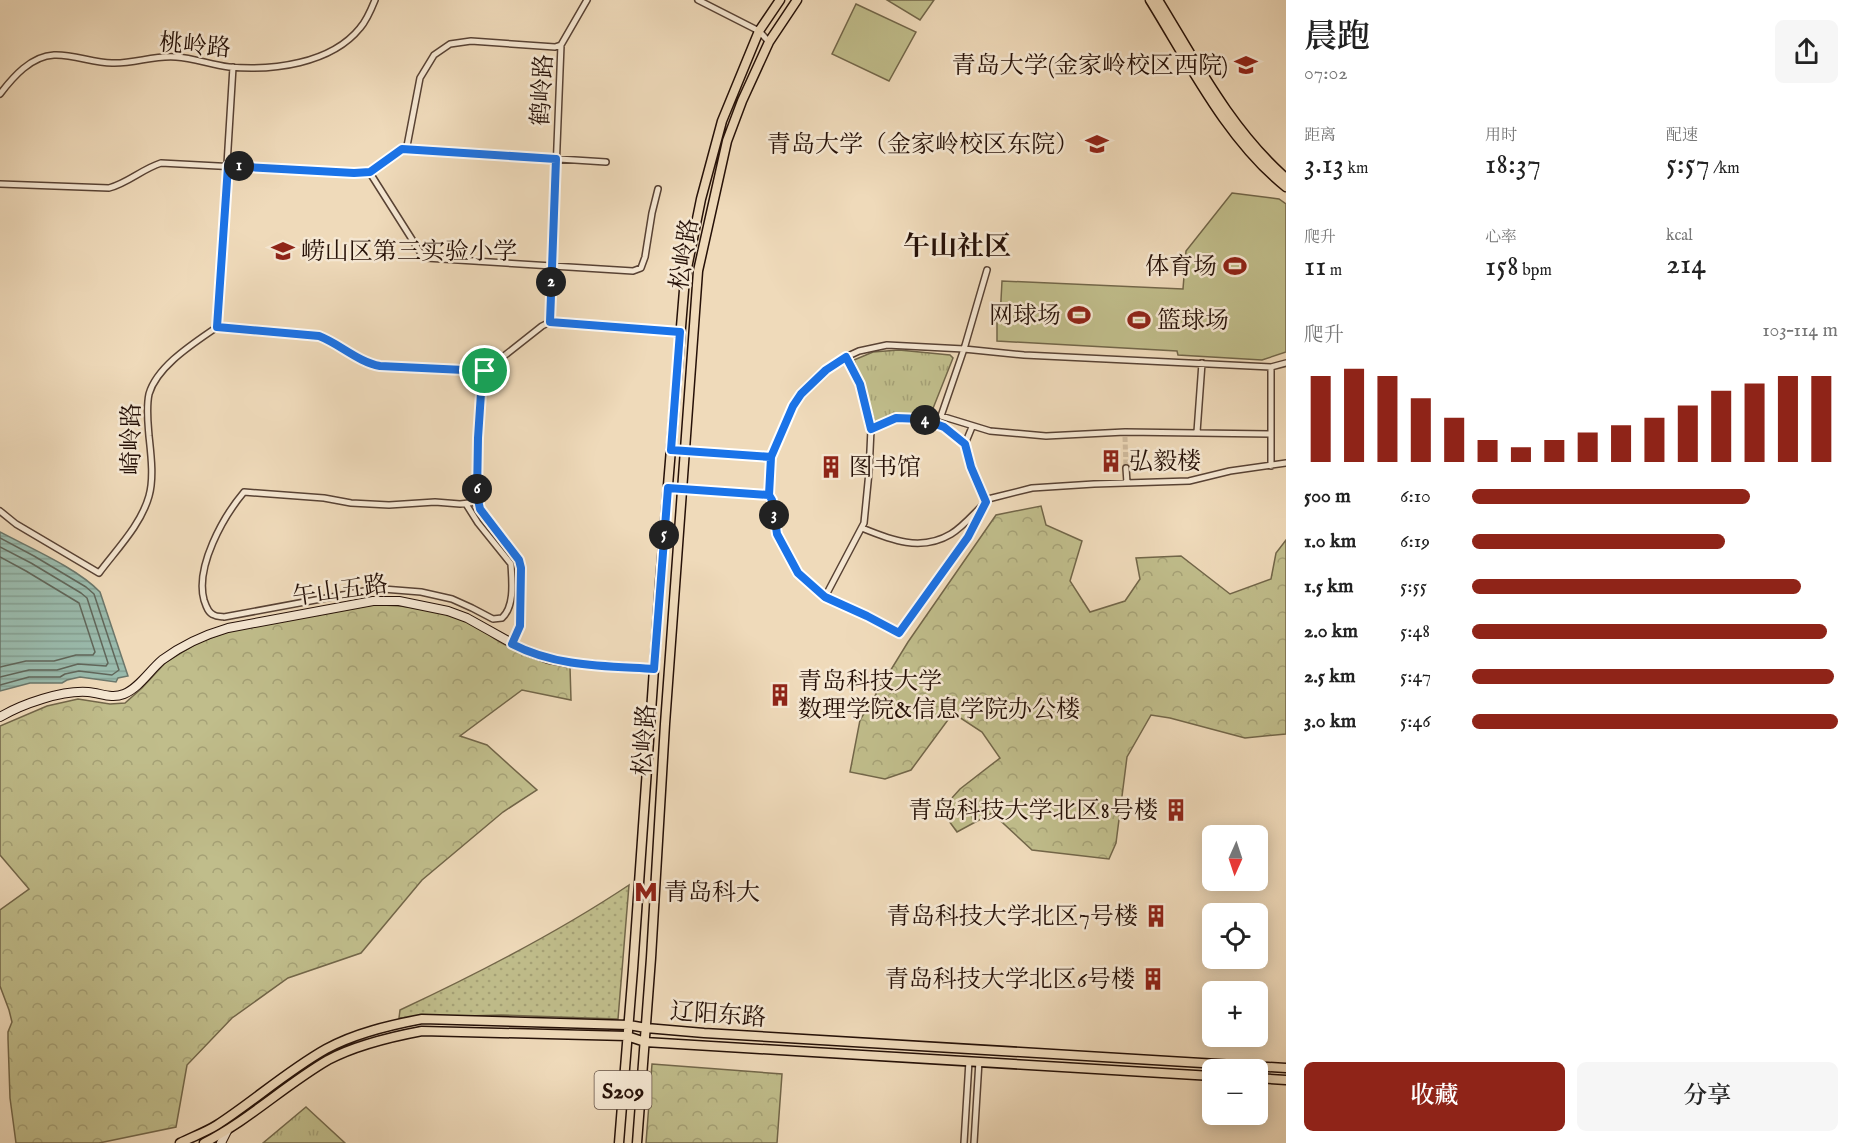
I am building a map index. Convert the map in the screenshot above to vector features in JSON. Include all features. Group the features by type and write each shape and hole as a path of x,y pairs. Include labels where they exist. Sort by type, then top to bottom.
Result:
{"main road":[{"name":"松岭路","path":"619,1143 685,278 701,200 722,121 759,31 780,0"},
{"name":"松岭路","path":"637,1143 699,272 727,141 742,101 769,42 797,0"},
{"path":"1150,0 1227,124 1252,156 1286,187"},
{"path":"1158,0 1232,119 1256,150 1286,178"},
{"name":"辽阳东路","path":"180,1143 215,1126 295,1068 328,1048 358,1036 422,1019 629,1024 646,1028 1286,1068"},
{"name":"辽阳东路","path":"204,1143 227,1131 330,1059 359,1047 422,1031 591,1037 627,1036 645,1042 1202,1075"},
{"path":"1268,1079 1286,1080"}],"street":[{"name":"桃岭路","path":"0,94 14,77 34,61 53,55 113,63 160,56 179,57 233,67 268,67 304,61 333,50 348,40 370,13 375,0"},
{"name":"鹤岭路","path":"550,322 561,45 586,0"},
{"path":"698,0 759,31 769,42"},
{"path":"0,184 99,189 120,185 161,163 370,172 407,146 420,78 434,55 450,44 471,41 555,47 561,45"},
{"path":"233,67 217,327 319,336 329,339 370,364 380,366 485,371"},
{"path":"402,149 606,162"},
{"path":"370,172 426,258 633,272 641,268 645,257 658,189"},
{"path":"987,270 964,349 941,416 990,431 1046,436 1197,432 1270,434"},
{"path":"512,644 520,626 521,568 519,560 480,509 477,495 478,438 482,378 485,371 550,322 680,332"},
{"name":"崎岭路","path":"0,511 16,524 99,573 141,517 150,495 151,459 147,419 150,393 162,370 186,348 217,327"},
{"path":"986,502 968,537 899,633 825,597 798,573 777,534 772,500 769,495 771,457 793,406 801,394 826,370 846,357 860,351 887,345 1043,356 1271,367 1286,363"},
{"path":"825,597 864,523 869,472 871,429 860,384 846,357"},
{"path":"1197,432 1202,363"},
{"path":"1271,367 1271,466"},
{"path":"871,429 896,418 922,419 944,427 965,444 971,467 986,502"},
{"path":"965,444 972,427"},
{"path":"671,450 771,457"},
{"path":"862,528 889,539 917,545 938,540 952,533 988,499 1032,488 1189,481 1230,471 1286,464"},
{"path":"1126,468 1127,483"},
{"path":"668,488 769,495"},
{"path":"466,504 478,524 511,564 510,606 502,618 493,619 452,600 421,592 399,590 364,591 224,617 214,615 207,608 202,592 202,579 207,558 234,504 244,492 324,498 351,503 466,504 478,502"},
{"name":"午山五路","path":"0,717 37,701 72,692 89,692 114,697 126,693 162,660 205,635 228,628 373,601 399,601 448,611 467,618 526,651 548,659 569,663 654,669"},
{"path":"964,1143 969,1061"},
{"path":"974,1143 979,1061"},
{"path":"221,1143 227,1131"}],"green space":[{"path":"887,0 934,0 920,20"},
{"path":"856,4 916,32 889,81 832,54"},
{"name":"体育场","path":"1232,193 1279,199 1286,204 1286,352 1262,360 1178,355 1177,351 997,341 1002,281 1183,289 1186,251"},
{"path":"899,350 950,355 953,358 930,416 913,413 875,422 854,360 873,352"},
{"path":"1041,506 1046,525 1082,541 1070,581 1090,612 1125,601 1140,579 1136,558 1181,556 1230,594 1271,579 1276,553 1286,540 1286,734 1245,738 1151,715 1127,757 1116,843 1109,859 1032,850 992,813 957,832 941,810 960,789 1000,758 982,732 953,713 911,770 885,779 850,772 860,720 908,642 996,515"},
{"path":"373,605 398,606 446,614 473,624 496,640 517,650 570,667 571,700 522,690 460,736 487,745 537,790 503,812 422,880 361,953 288,978 232,1018 187,1065 176,1127 99,1143 16,1143 10,1098 8,1039 12,1022 0,986 0,910 29,889 0,855 0,726 47,706 78,699 110,704 125,703 166,662 199,642 233,630"},
{"path":"629,885 618,1019 501,1015 399,1018 400,1010 517,952 574,920"},
{"path":"652,1064 782,1074 777,1143 646,1143"},
{"path":"306,1107 345,1143 263,1143"}],"water":[{"path":"0,532 66,567 100,592 128,676 118,678 116,682 80,677 62,683 30,683 0,691"}],"tunnel":[{"path":"1125,437 1126,468"}],"place":[{"name":"青岛大学(金家岭校区西院)","path":"1246,65"},
{"name":"青岛大学（金家岭校区东院）","path":"1097,144"},
{"name":"崂山区第三实验小学","path":"283,251"},
{"name":"体育场","path":"1235,266"},
{"name":"网球场","path":"1079,315"},
{"name":"篮球场","path":"1139,320"},
{"name":"弘毅楼","path":"1111,461"},
{"name":"图书馆","path":"831,467"},
{"name":"青岛科技大学 数理学院&信息学院办公楼","path":"780,695"},
{"name":"青岛科技大学北区8号楼","path":"1176,810"},
{"name":"青岛科大","path":"646,892"},
{"name":"青岛科技大学北区7号楼","path":"1156,916"},
{"name":"青岛科技大学北区6号楼","path":"1153,979"}],"district":[{"name":"午山社区","path":"957,246"}],"route":[{"path":"485,371 380,366 370,364 329,339 319,336 217,327 228,166 370,172 402,149 556,159 550,322 680,332 671,450 771,457 769,495 772,500 777,534 798,573 835,603 867,616 899,633 968,537 986,502 971,467 965,444 944,427 922,419 896,418 871,429 860,384 846,357 826,370 801,394 793,406 771,457 769,495 668,488 654,669 569,663 548,659 512,644 520,626 521,568 514,550 480,509 477,495 478,436 482,378 485,371"}]}
